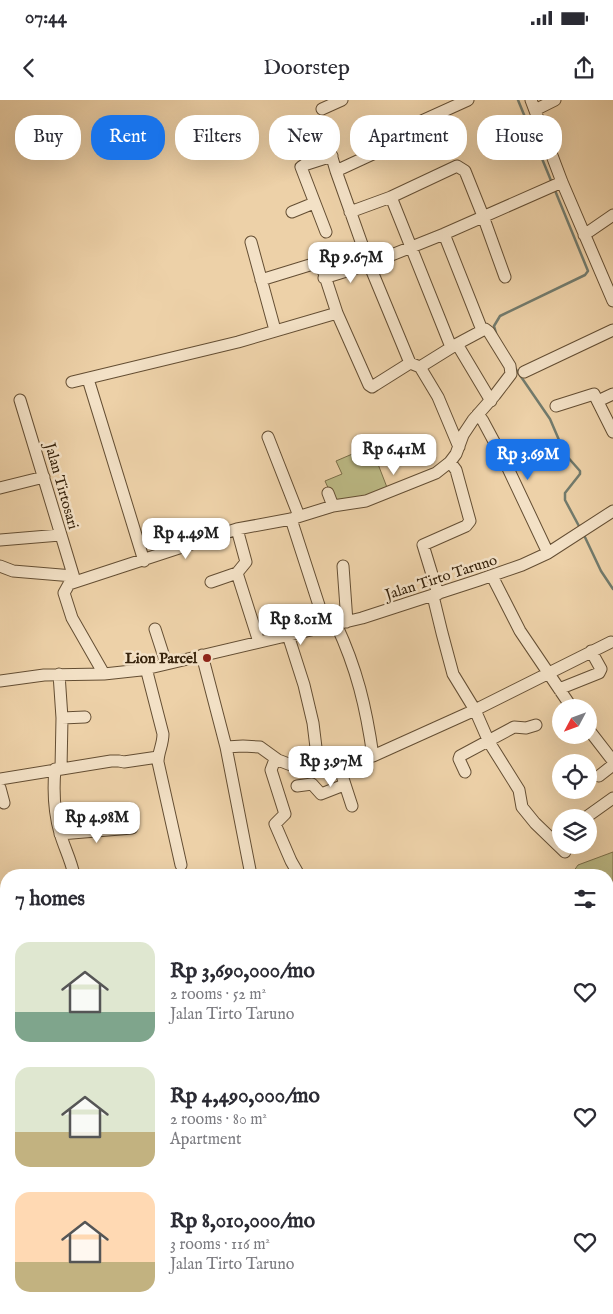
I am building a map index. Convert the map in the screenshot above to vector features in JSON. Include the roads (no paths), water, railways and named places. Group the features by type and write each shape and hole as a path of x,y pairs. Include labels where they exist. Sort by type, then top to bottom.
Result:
{"street":[{"path":"322,109 342,100"},
{"path":"336,171 377,152 382,138 468,100"},
{"path":"555,100 533,105 556,185 609,280 613,301"},
{"path":"318,160 304,164 301,167 326,232"},
{"path":"333,160 369,264 415,365 438,397 459,447"},
{"path":"350,212 391,197 458,166 465,171 505,277"},
{"path":"324,278 369,264 410,248 556,185"},
{"path":"391,197 410,248 454,346 491,401"},
{"path":"292,212 314,203"},
{"path":"584,234 613,214"},
{"path":"444,234 482,330"},
{"path":"251,242 275,330"},
{"path":"261,280 313,264 318,264 322,267 324,278 337,313 369,385 372,387 485,329 489,332 511,369 508,379 480,418 463,435 452,465 470,521 466,526 424,545 436,595 442,633 453,674 475,710 489,742 519,790 522,807 552,839"},
{"path":"72,382 238,342 337,313"},
{"path":"524,372 613,330"},
{"path":"88,379 144,561"},
{"path":"556,406 591,393 594,394 613,432"},
{"path":"598,401 613,394"},
{"name":"Jalan Tirtosari","path":"20,400 74,579"},
{"path":"480,418 548,553"},
{"path":"268,437 295,518 359,680 373,756"},
{"path":"0,566 13,572 74,579 144,561 237,529 295,518 333,506 366,501 452,465"},
{"path":"0,488 44,477"},
{"path":"328,493 333,506"},
{"name":"Jalan Tirto Taruno","path":"0,681 59,674 104,674 146,668 336,625 436,595 522,565 548,553 613,511"},
{"path":"211,582 237,573 246,562 237,529"},
{"path":"0,540 60,534"},
{"path":"336,625 343,566"},
{"path":"237,573 259,642"},
{"path":"492,576 520,631 565,699"},
{"path":"74,579 65,590 66,603 72,618 104,674"},
{"path":"155,629 166,663"},
{"path":"288,635 304,685 313,723 318,764"},
{"path":"226,747 260,747 285,764 318,764 373,756 475,710 611,642"},
{"path":"558,689 599,673 601,668 591,651"},
{"path":"202,655 226,747 250,869"},
{"path":"146,668 163,734 163,745 158,757 181,865"},
{"path":"59,674 62,718 54,794 55,813 60,834 73,869"},
{"path":"62,718 85,717"},
{"path":"465,772 458,759 460,756 514,727 526,728 536,726"},
{"path":"598,742 612,760 599,776"},
{"path":"0,778 158,757"},
{"path":"278,760 274,762 271,770 285,814 275,824 295,869"},
{"path":"336,760 352,806"},
{"path":"297,786 312,784 321,794 344,785"},
{"path":"0,788 4,803"},
{"path":"597,809 613,798"},
{"path":"60,834 132,828"}],"waterway":[{"path":"518,100 552,183"},
{"path":"496,333 494,326 500,316 585,275 588,271 554,188"},
{"path":"515,368 550,419 565,454 580,471 580,474 565,493 565,500 580,528"},
{"path":"583,533 601,571 613,589"}],"place":[{"name":"Lion Parcel","path":"207,658"}]}
